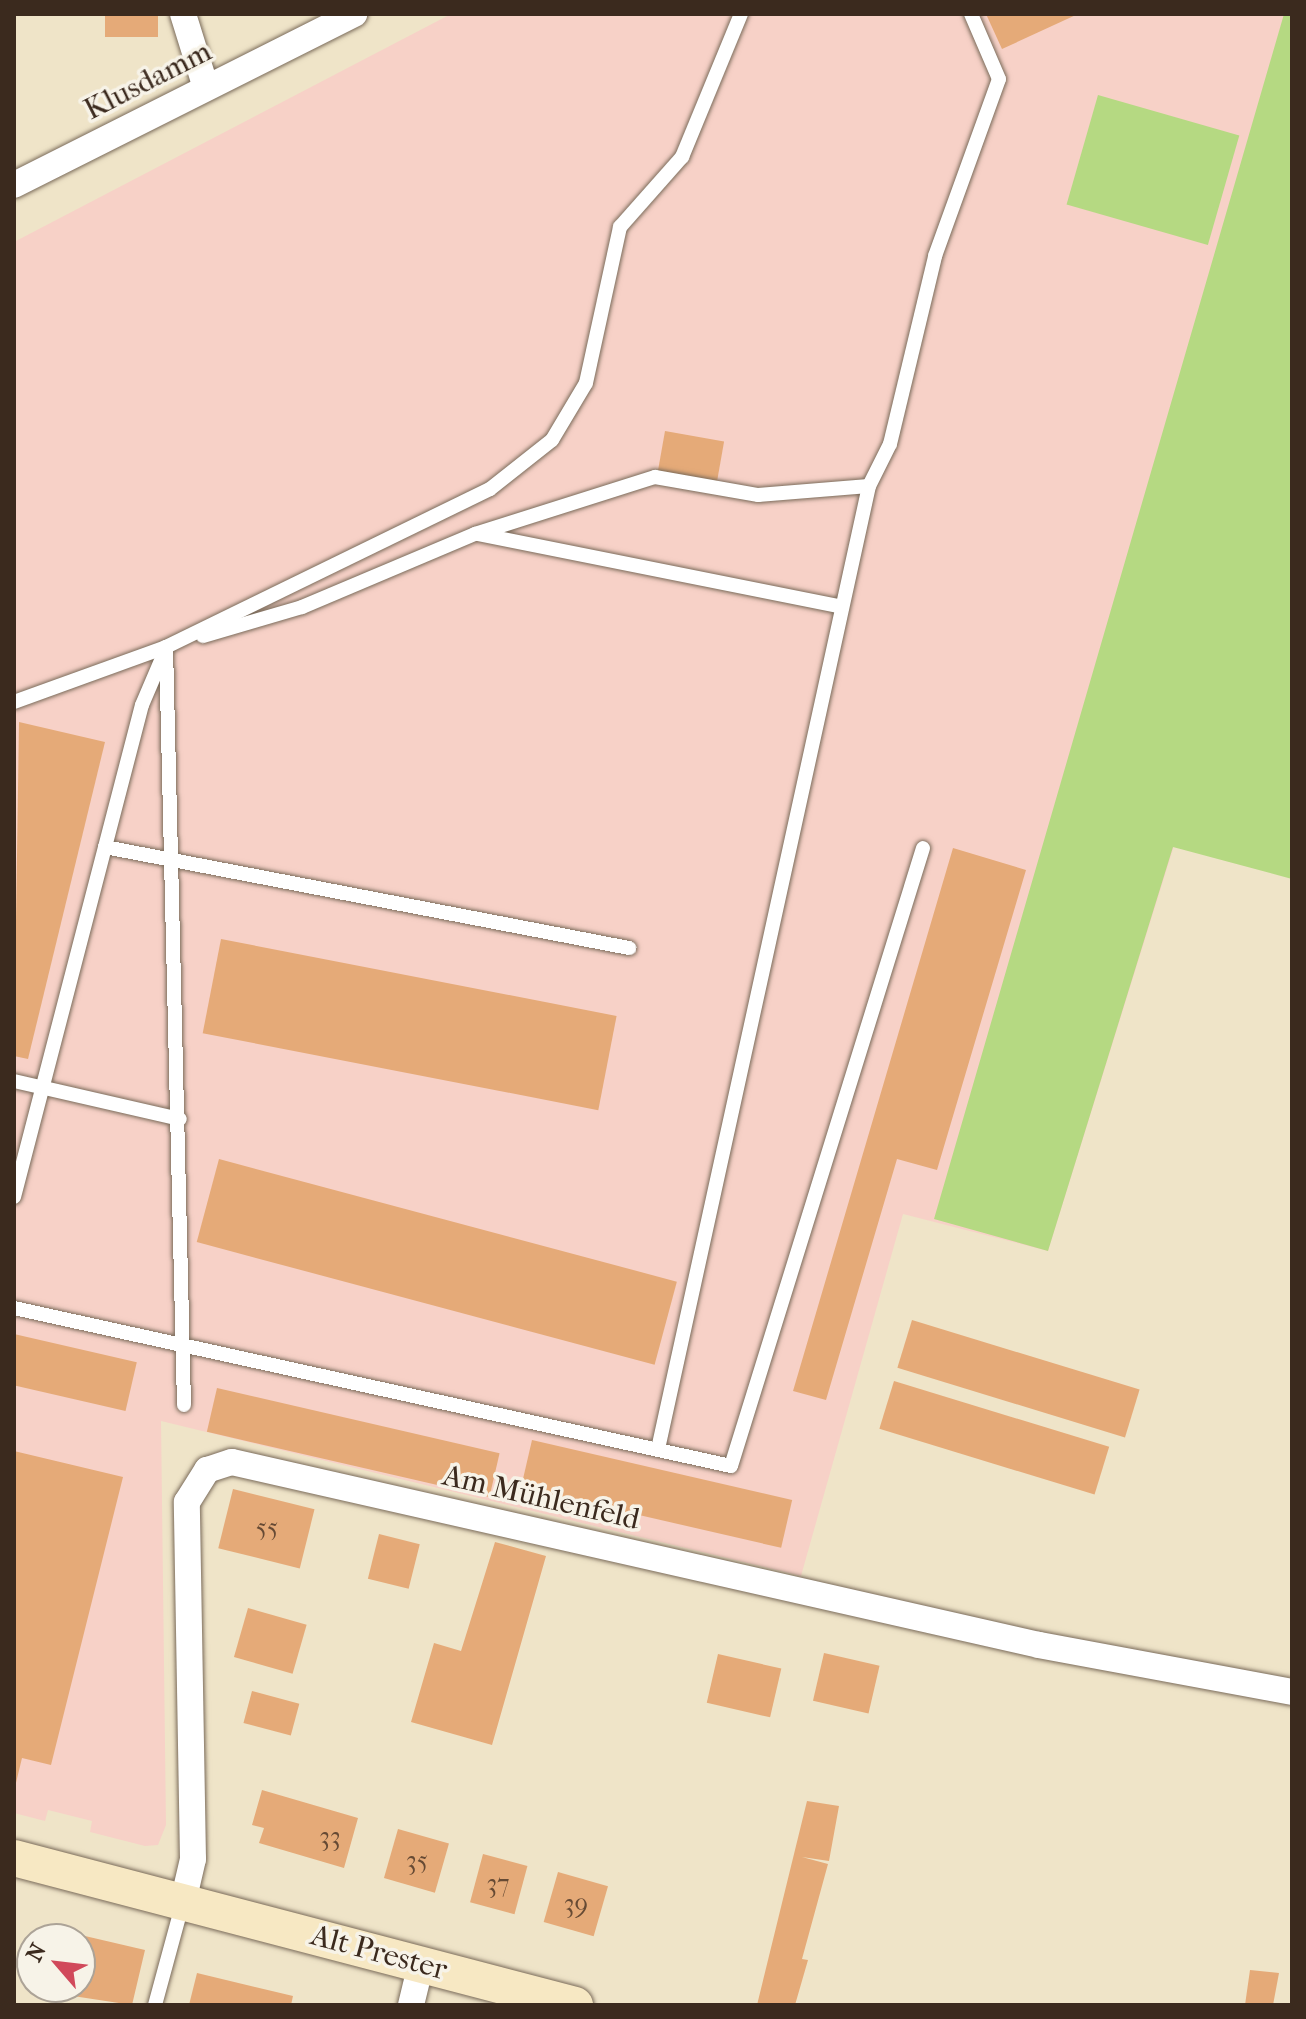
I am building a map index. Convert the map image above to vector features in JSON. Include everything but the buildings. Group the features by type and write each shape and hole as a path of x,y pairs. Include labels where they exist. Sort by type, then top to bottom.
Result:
{"main road":[{"name":"Alt Prester","path":"14,1858 575,2005"}],"street":[{"path":"183,14 206,88"},
{"name":"Klusdamm","path":"14,185 354,14"},
{"name":"Am Mühlenfeld","path":"183,1902 193,1859 187,1502 207,1470 232,1462 1039,1645 1292,1692"},
{"path":"411,2005 421,1964"}],"lane":[{"path":"14,1197 142,705 166,647 490,489 552,440 586,383 620,227 682,157 741,14"},
{"path":"658,1449 869,486 890,444 935,256 999,79 971,14"},
{"path":"14,702 166,647 302,607 475,534 655,477 758,495 869,486"},
{"path":"475,534 842,607"},
{"path":"166,647 186,1345 184,1405"},
{"path":"105,847 629,948"},
{"path":"14,1308 731,1466 923,848"},
{"path":"14,1081 180,1119"},
{"path":"155,2005 183,1902"}],"shaded area":[{"path":"451,14 1292,14 1174,846 1048,1251 903,1214 801,1576 161,1421 166,1825 158,1845 145,1846 90,1832 92,1821 48,1810 45,1821 14,1813 14,242"}],"green space":[{"path":"1284,14 1292,14 1292,879 1173,847 1048,1251 934,1219"},
{"path":"1098,95 1239,136 1208,245 1067,205"}]}
